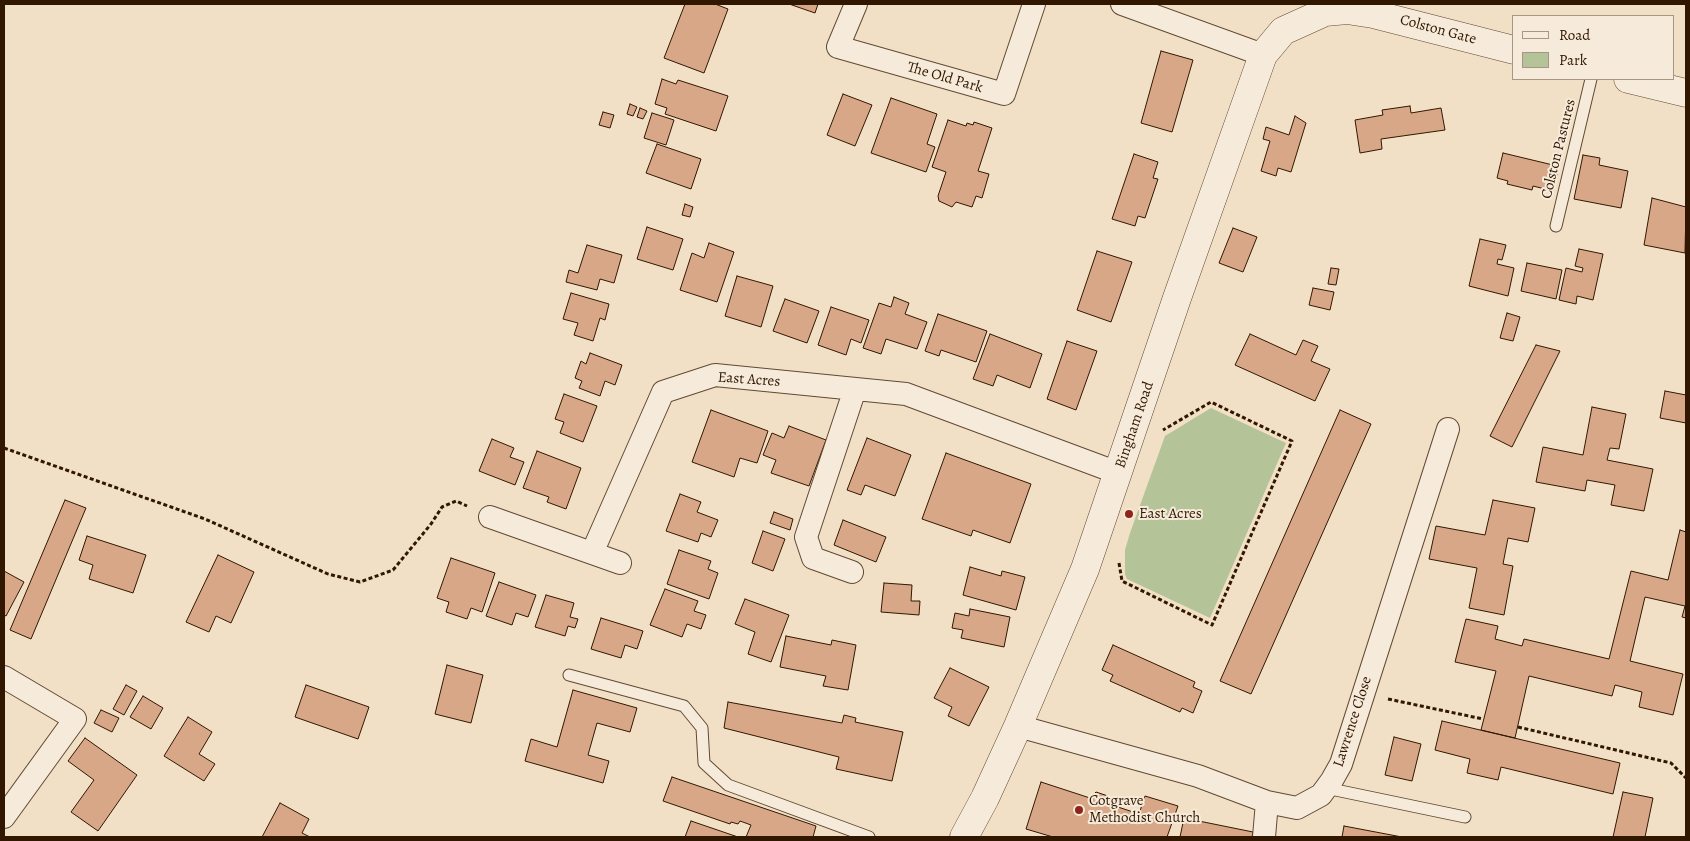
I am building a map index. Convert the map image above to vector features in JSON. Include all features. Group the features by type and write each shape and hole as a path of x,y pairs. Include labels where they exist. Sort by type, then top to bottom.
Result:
{"street":[{"name":"The Old Park","path":"856,4 838,47 1004,94 1034,4"},
{"path":"1122,4 1263,55"},
{"name":"Colston Gate","path":"1302,12 1347,10 1373,14 1512,49"},
{"name":"Bingham Road","path":"964,837 985,798 1018,726 1086,568 1263,55 1282,30 1302,12"},
{"path":"1632,80 1686,93"},
{"name":"East Acres","path":"592,553 663,392 716,375 906,394 1118,473"},
{"path":"852,572 814,558 806,537 855,389"},
{"name":"Lawrence Close","path":"1018,726 1198,776 1267,802 1297,808 1320,795 1332,780 1341,764 1448,429"},
{"path":"490,517 620,563"},
{"path":"4,677 75,719 4,817"},
{"path":"1264,837 1267,802"}],"lane":[{"name":"Colston Pastures","path":"1556,226 1591,80"},
{"path":"569,676 684,706 702,728 704,763 728,785 869,837"},
{"path":"1326,788 1465,817"}],"path":[{"path":"1096,537 1118,557 1122,581 1212,625 1292,441 1211,402 1163,430 1132,433"},
{"path":"4,448 205,519 328,574 360,582 393,570 431,524 442,507 456,501 490,517"},
{"path":"1362,694 1483,719"},
{"path":"1518,727 1671,763 1686,778"}],"green space":[{"path":"1211,408 1286,443 1210,618 1127,579 1125,574 1125,550 1165,436"}],"building":[{"path":"685,4 715,4 728,9 704,73 664,58"},
{"path":"789,4 818,4 815,13"},
{"path":"1161,51 1193,60 1172,132 1141,123"},
{"path":"662,79 676,84 678,80 728,96 716,131 665,114 667,108 655,104"},
{"path":"843,94 872,105 855,146 827,135"},
{"path":"891,98 937,114 927,144 935,147 926,172 871,153"},
{"path":"630,104 637,107 633,116 627,114"},
{"path":"1410,106 1411,113 1441,108 1445,130 1381,139 1382,149 1360,153 1355,120 1383,115 1382,110"},
{"path":"640,108 647,111 643,119 637,117"},
{"path":"603,112 614,115 610,128 599,125"},
{"path":"652,113 674,120 666,145 644,138"},
{"path":"1295,116 1306,123 1291,172 1278,168 1276,176 1261,171 1270,141 1263,139 1266,127 1289,135"},
{"path":"948,120 966,126 967,123 973,125 974,122 992,128 978,171 989,174 982,198 976,196 972,207 956,202 952,207 939,201 938,196 946,172 932,167"},
{"path":"657,144 701,159 691,189 646,173"},
{"path":"1503,153 1553,165 1556,153 1562,154 1553,191 1533,186 1532,190 1507,184 1508,181 1497,178"},
{"path":"1134,154 1158,162 1153,178 1158,179 1145,218 1138,216 1135,226 1112,219"},
{"path":"1583,155 1600,158 1599,165 1628,171 1621,208 1574,199"},
{"path":"1652,198 1686,207 1685,253 1644,245"},
{"path":"685,204 693,207 690,217 682,215"},
{"path":"647,227 683,239 673,270 637,259"},
{"path":"1233,228 1257,237 1243,272 1219,263"},
{"path":"1480,239 1506,245 1502,260 1498,259 1497,264 1514,268 1508,296 1469,286"},
{"path":"709,243 734,252 717,302 680,290 692,253 704,258"},
{"path":"587,245 622,255 614,283 600,279 597,290 566,282 569,270 578,273"},
{"path":"1579,249 1603,254 1593,300 1577,296 1576,304 1559,300 1566,268 1582,272 1583,268 1575,266"},
{"path":"1097,251 1132,262 1111,322 1077,310"},
{"path":"1527,263 1562,270 1556,299 1521,291"},
{"path":"1331,268 1339,269 1336,285 1328,284"},
{"path":"737,276 773,286 761,327 725,316"},
{"path":"1313,288 1334,292 1330,310 1309,305"},
{"path":"571,293 609,304 605,320 600,318 593,341 574,335 578,323 563,319"},
{"path":"894,297 909,303 905,314 927,322 917,349 886,339 881,354 863,348 879,303 891,307"},
{"path":"785,299 819,311 807,343 773,331"},
{"path":"831,307 869,320 861,343 851,339 846,355 818,345"},
{"path":"1507,313 1520,317 1513,341 1500,338"},
{"path":"938,314 987,331 976,362 941,350 939,356 925,351"},
{"path":"990,334 1042,354 1030,388 997,375 993,386 973,379"},
{"path":"1250,334 1296,355 1303,340 1318,346 1311,361 1330,369 1315,401 1235,365"},
{"path":"1067,341 1097,351 1076,410 1047,399"},
{"path":"1536,345 1560,351 1512,447 1490,436"},
{"path":"590,353 622,365 615,385 605,381 600,396 579,388 582,381 575,378 581,361 586,364"},
{"path":"1665,391 1686,395 1686,423 1660,418"},
{"path":"564,394 597,406 583,442 560,433 564,422 555,419"},
{"path":"1592,407 1626,414 1619,449 1610,448 1607,460 1653,469 1644,511 1611,505 1615,485 1587,480 1585,491 1536,482 1543,447 1583,455"},
{"path":"711,410 768,431 757,463 740,458 734,477 692,462"},
{"path":"1340,410 1371,424 1251,694 1220,681"},
{"path":"789,426 826,440 809,486 771,473 776,460 763,455 772,433 784,438"},
{"path":"867,438 911,455 895,496 865,485 861,495 847,490"},
{"path":"492,439 514,448 510,457 524,462 515,485 479,471"},
{"path":"537,451 581,468 566,509 547,502 549,497 523,488"},
{"path":"946,453 1031,484 1010,543 973,530 971,536 922,519"},
{"path":"680,494 701,502 697,512 718,520 711,537 701,533 698,542 666,531"},
{"path":"65,500 86,508 31,639 10,630"},
{"path":"1493,500 1535,508 1528,542 1508,538 1503,564 1513,566 1504,615 1469,608 1477,568 1429,559 1436,526 1485,535"},
{"path":"774,512 793,519 790,530 770,523"},
{"path":"843,520 886,537 876,562 834,545"},
{"path":"1680,530 1686,532 1686,618 1682,617 1685,606 1645,597 1630,661 1683,674 1673,715 1639,707 1642,692 1615,685 1612,696 1529,676 1515,738 1481,730 1496,671 1455,662 1466,619 1498,626 1495,639 1522,646 1524,639 1609,659 1631,571 1668,580"},
{"path":"763,531 785,539 773,571 752,563"},
{"path":"87,536 146,555 133,593 89,579 93,565 79,560"},
{"path":"679,550 711,561 708,569 718,573 709,599 667,584"},
{"path":"218,555 254,572 231,623 216,616 209,632 186,622"},
{"path":"451,558 495,573 482,612 471,608 467,619 446,612 449,602 437,598"},
{"path":"970,567 1001,576 1002,571 1025,577 1016,610 963,595"},
{"path":"4,571 24,582 6,616 4,615"},
{"path":"499,582 536,595 528,617 516,613 512,625 486,616"},
{"path":"884,583 912,585 911,601 920,601 919,615 881,612"},
{"path":"665,589 698,601 694,611 706,615 701,629 687,624 682,637 650,625"},
{"path":"546,595 574,603 570,617 578,619 575,628 568,626 565,636 535,627"},
{"path":"745,599 789,615 771,662 748,654 755,632 735,624"},
{"path":"970,609 1010,617 1004,647 961,638 963,630 952,628 955,613 969,616"},
{"path":"601,618 643,631 637,649 625,645 621,658 591,649"},
{"path":"786,636 831,645 832,640 856,645 848,690 823,686 826,676 780,667"},
{"path":"1113,645 1195,682 1193,687 1202,691 1193,713 1182,708 1180,712 1110,681 1113,675 1102,670"},
{"path":"447,665 483,675 471,723 435,714"},
{"path":"950,668 989,687 969,726 948,716 952,707 934,698"},
{"path":"126,685 137,691 124,715 113,709"},
{"path":"306,685 369,707 358,739 295,717"},
{"path":"573,690 637,708 630,732 597,723 588,755 609,761 603,783 525,761 531,739 557,747"},
{"path":"143,696 163,708 151,729 130,717"},
{"path":"728,702 842,723 844,715 856,718 855,722 903,732 892,781 836,769 839,757 724,728"},
{"path":"101,710 119,718 112,732 94,723"},
{"path":"188,717 212,732 199,754 215,764 204,781 164,756"},
{"path":"1442,721 1620,763 1613,794 1501,767 1498,780 1467,773 1470,759 1435,750"},
{"path":"1394,737 1421,744 1412,781 1385,775"},
{"path":"85,738 137,775 98,831 71,812 94,780 68,761"},
{"path":"672,777 816,826 813,837 746,837 751,825 740,821 738,824 731,822 730,824 663,801"},
{"name":"Cotgrave Methodist Church","path":"1041,782 1090,798 1096,792 1108,796 1112,805 1139,814 1145,796 1178,806 1167,837 1053,837 1026,829"},
{"path":"1623,792 1653,798 1645,837 1613,837"},
{"path":"280,803 309,819 302,833 310,837 262,837"},
{"path":"1184,818 1253,832 1252,837 1180,837"},
{"path":"691,821 738,837 685,837"},
{"path":"1344,826 1402,837 1342,837"}],"place":[{"name":"East Acres","path":"1129,514"},
{"name":"Cotgrave Methodist Church","path":"1079,810"}]}
